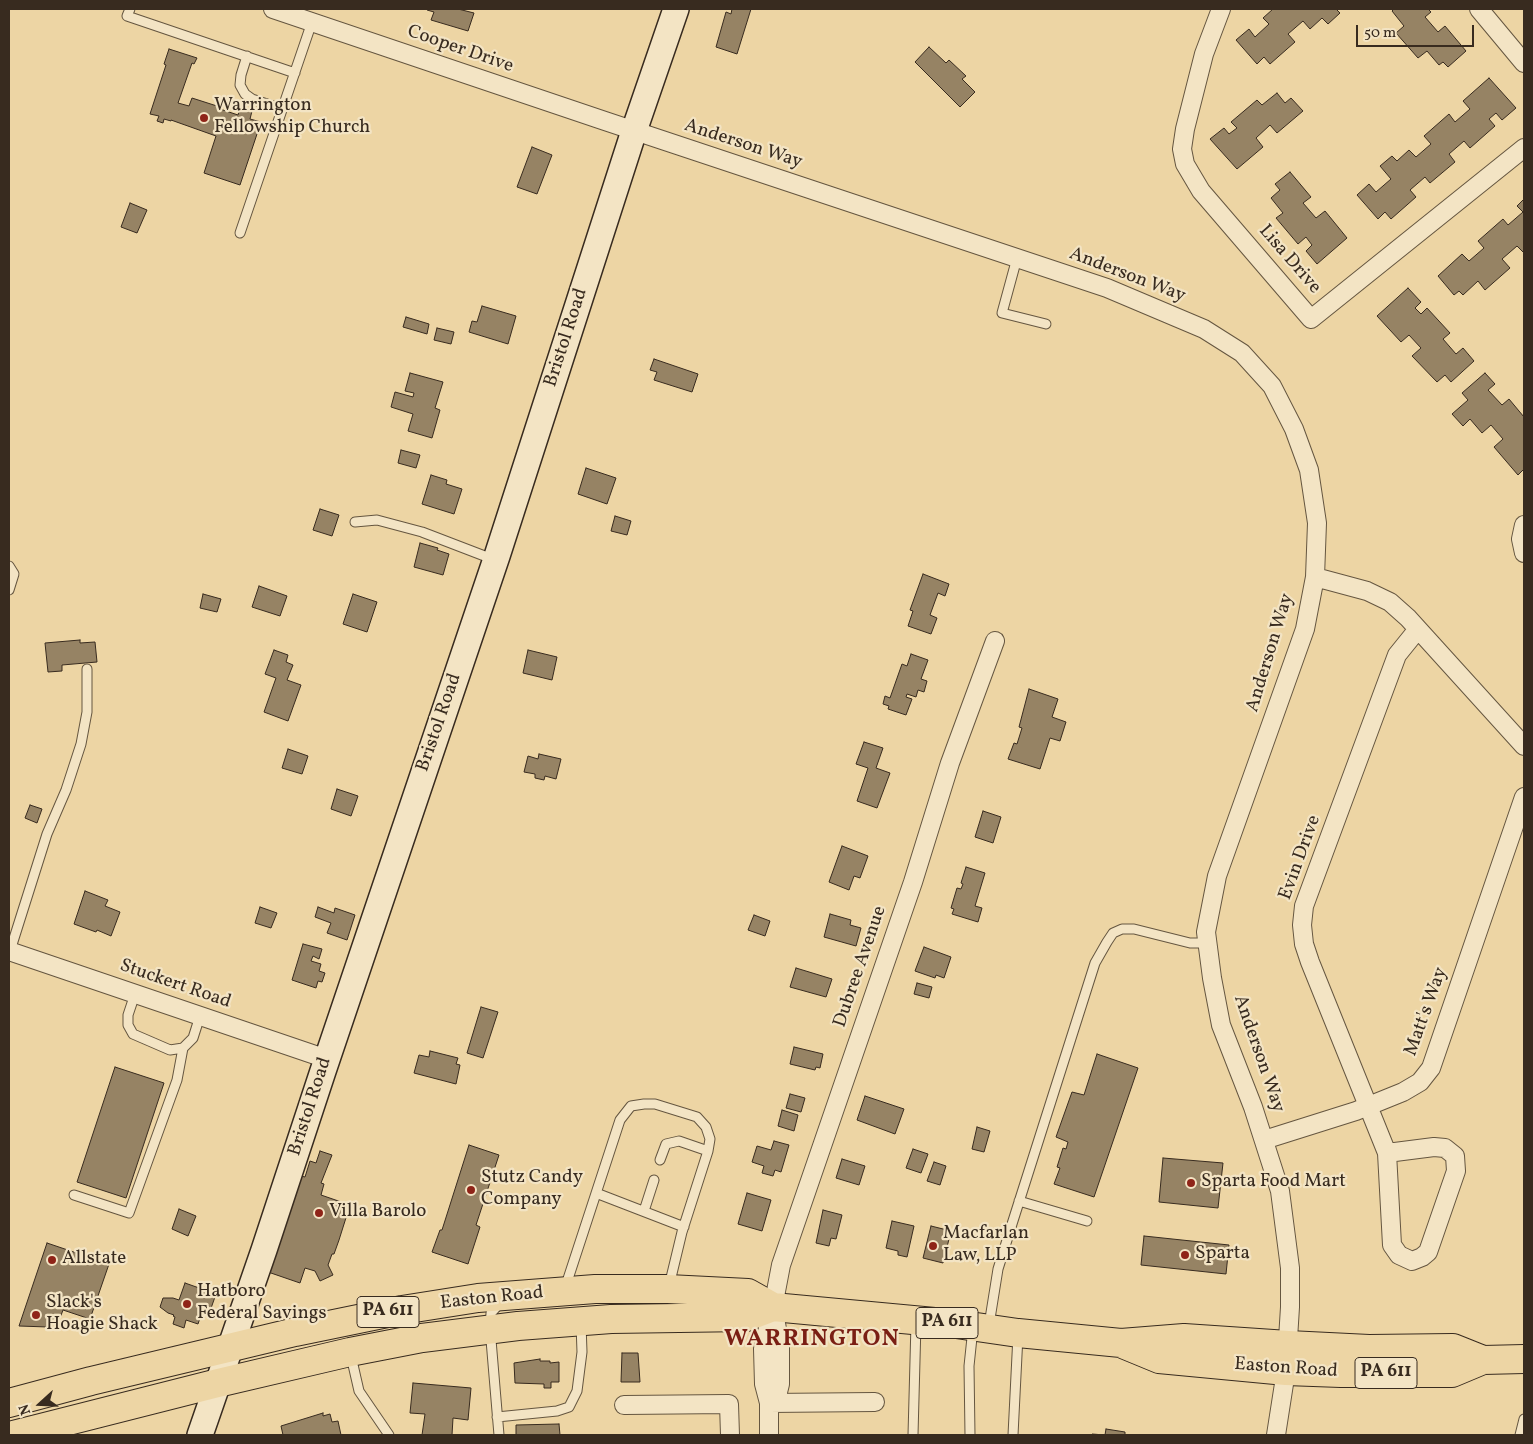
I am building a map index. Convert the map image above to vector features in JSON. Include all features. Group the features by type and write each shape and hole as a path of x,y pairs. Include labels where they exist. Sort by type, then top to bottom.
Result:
{"highway":[{"name":"Easton Road","path":"9,1403 229,1348 402,1310 478,1298 595,1289 668,1289 748,1293 774,1307 916,1320 1018,1333 1121,1343 1159,1359 1287,1358 1342,1373 1452,1373 1483,1360 1524,1359"},
{"name":"Easton Road","path":"13,1435 218,1383 350,1352 422,1338 490,1328 611,1319 747,1317 774,1307"}],"main road":[{"name":"Bristol Road","path":"200,1435 264,1250 495,560 634,131 676,9"}],"street":[{"name":"Cooper Drive","path":"272,9 634,131"},
{"name":"Lisa Drive","path":"1221,9 1204,54 1185,129 1182,149 1185,164 1201,191 1311,319 1524,148"},
{"path":"1479,9 1524,62"},
{"name":"Anderson Way","path":"634,131 1107,288 1204,329 1242,354 1272,386 1294,429 1309,470 1317,523 1315,577 1304,630 1217,876 1206,932 1221,1025 1253,1107 1280,1191 1290,1268 1287,1358 1276,1435"},
{"path":"1524,525 1522,539 1524,553"},
{"path":"1315,577 1367,591 1390,602 1418,629 1524,746"},
{"name":"Evin Drive","path":"1387,1153 1445,1148 1455,1156 1456,1170 1428,1252 1412,1261 1399,1255 1392,1245 1387,1153 1310,962 1304,944 1302,925 1304,906 1397,655 1418,629"},
{"name":"Dubree Avenue","path":"769,1403 778,1392 780,1384 780,1346 774,1307 781,1265 913,882 950,763 995,641"},
{"name":"Matt's Way","path":"1264,1140 1368,1106 1420,1082 1431,1068 1524,797"},
{"name":"Stuckert Road","path":"10,951 327,1059"},
{"path":"769,1435 769,1403 875,1402"},
{"path":"624,1405 730,1404 730,1435"}],"lane":[{"path":"128,12 295,73"},
{"path":"240,233 312,22"},
{"path":"247,56 240,85 245,94 252,99 282,109"},
{"path":"1017,258 1002,313 1046,324"},
{"path":"355,522 376,520 413,530 495,560"},
{"path":"9,566 14,574 9,590"},
{"path":"10,951 48,834 66,790 81,744 87,712 87,669"},
{"path":"970,1435 970,1366 1019,1202 1095,963 1113,933 1122,929 1134,929 1190,943 1207,943"},
{"path":"135,994 128,1015 128,1025 133,1034 170,1050 182,1048 193,1038 200,1016"},
{"path":"74,1195 129,1213 177,1080 182,1048"},
{"path":"564,1291 620,1120 631,1106 644,1104 655,1104 697,1117 709,1132 710,1139 668,1289"},
{"path":"660,1160 666,1144 679,1141 708,1151"},
{"path":"644,1211 654,1180"},
{"path":"596,1193 684,1227"},
{"path":"1019,1202 1087,1221"},
{"path":"499,1435 490,1328 491,1313 500,1303 512,1295"},
{"path":"912,1435 916,1320"},
{"path":"497,1417 557,1411 569,1407 577,1391 582,1352 581,1321"},
{"path":"1012,1435 1018,1333"},
{"path":"350,1352 359,1392 389,1435"},
{"path":"1520,1435 1524,1419"}],"building":[{"path":"427,9 458,9 474,13 468,31 431,20 434,12"},
{"path":"732,9 751,9 737,54 716,47 726,12 731,14"},
{"path":"1273,9 1336,9 1340,13 1328,24 1322,18 1310,29 1303,21 1288,34 1295,42 1270,64 1264,57 1257,64 1236,40 1249,29 1255,37 1269,24 1263,18"},
{"path":"1394,9 1428,9 1431,12 1425,17 1438,32 1445,26 1466,51 1448,67 1443,62 1439,65 1427,51 1418,58 1396,33 1404,26 1392,11"},
{"path":"929,47 946,63 949,60 966,76 962,79 975,92 960,107 915,62"},
{"name":"Warrington Fellowship Church","path":"169,49 197,58 194,64 192,63 178,103 189,106 192,98 238,115 240,108 252,111 250,119 261,122 240,185 204,173 216,136 171,120 164,119 163,123 157,121 159,116 150,114 166,65 164,64"},
{"path":"1489,78 1516,108 1502,120 1496,113 1489,119 1495,126 1470,148 1464,141 1449,154 1455,162 1430,183 1425,177 1410,190 1416,197 1391,219 1385,212 1378,219 1357,195 1369,184 1376,192 1391,179 1380,166 1392,156 1397,161 1409,150 1416,157 1431,144 1424,136 1449,114 1455,122 1470,109 1463,101"},
{"path":"1277,93 1285,103 1291,98 1303,111 1277,133 1270,125 1256,138 1263,147 1237,169 1210,139 1224,128 1229,134 1237,128 1231,122 1257,100 1262,105"},
{"path":"532,147 552,155 537,194 517,187"},
{"path":"1290,172 1311,197 1303,203 1316,218 1325,211 1347,238 1317,264 1306,251 1312,245 1306,237 1298,244 1276,218 1283,213 1271,198 1280,190 1275,184"},
{"path":"1524,199 1524,253 1517,246 1502,259 1510,268 1485,290 1478,281 1463,295 1459,291 1454,295 1438,276 1462,254 1469,261 1484,248 1478,241 1503,219 1508,225 1523,212 1517,206"},
{"path":"130,203 147,210 137,233 121,227"},
{"path":"1408,288 1421,302 1415,308 1421,314 1427,308 1450,333 1443,339 1456,354 1463,348 1474,361 1451,382 1445,375 1437,382 1412,356 1421,348 1409,335 1401,342 1377,316"},
{"path":"482,306 516,316 508,344 469,332 472,321 477,322"},
{"path":"406,317 429,324 427,334 403,327"},
{"path":"437,328 454,332 451,344 434,340"},
{"path":"654,359 698,374 692,392 654,380 657,372 650,370"},
{"path":"410,373 443,382 435,408 440,410 432,438 408,431 413,414 391,407 395,392 413,397 414,393 405,391"},
{"path":"1485,373 1495,384 1488,390 1502,405 1509,399 1524,417 1524,469 1518,475 1494,447 1503,439 1491,425 1482,433 1470,419 1463,426 1452,414 1468,400 1462,393"},
{"path":"401,450 420,455 416,468 398,463"},
{"path":"586,468 616,478 607,504 578,494"},
{"path":"431,475 447,480 446,484 462,489 454,514 422,504"},
{"path":"320,509 339,515 332,536 313,530"},
{"path":"615,516 631,521 627,535 611,531"},
{"path":"420,543 438,548 437,550 449,554 443,575 414,567"},
{"path":"923,574 949,584 945,596 938,593 930,615 937,618 931,634 908,626 913,611 910,610"},
{"path":"259,586 287,596 280,616 252,607"},
{"path":"203,594 221,599 217,612 200,608"},
{"path":"353,594 377,602 367,632 343,624"},
{"path":"80,640 80,643 95,642 97,662 62,665 62,671 48,672 45,643"},
{"path":"274,650 288,655 286,662 293,665 287,680 301,685 288,721 264,712 276,678 265,674"},
{"path":"528,650 557,657 552,680 523,673"},
{"path":"911,654 928,660 921,679 927,681 924,692 918,690 916,697 907,694 906,697 912,699 906,715 888,709 889,706 883,704 885,696 890,698 902,664 907,666"},
{"path":"1029,689 1058,699 1052,717 1066,722 1060,741 1050,738 1040,769 1008,759 1014,743 1017,744 1022,728 1019,727"},
{"path":"864,742 883,748 876,768 890,773 877,808 857,801 868,768 856,764"},
{"path":"288,749 308,756 302,774 282,768"},
{"path":"539,754 561,759 556,779 545,776 544,780 535,778 535,774 524,772 528,756 538,759"},
{"path":"337,789 358,796 351,816 331,809"},
{"path":"30,805 42,809 37,823 25,818"},
{"path":"983,811 1001,817 993,843 975,837"},
{"path":"842,846 868,856 860,878 854,876 849,890 829,882"},
{"path":"966,867 985,873 975,906 982,908 978,922 952,914 954,909 951,908 957,888 961,889 963,884 961,883"},
{"path":"85,891 108,900 105,906 120,912 111,936 74,924"},
{"path":"260,907 277,913 271,928 255,923"},
{"path":"318,907 334,913 335,908 355,915 347,940 327,933 331,923 315,917"},
{"path":"830,914 851,920 850,925 861,928 856,946 824,937"},
{"path":"754,915 770,921 765,936 748,930"},
{"path":"303,944 322,949 319,959 313,956 311,961 321,964 319,971 325,973 322,982 318,981 316,988 292,980"},
{"path":"924,947 951,957 944,978 936,975 935,978 915,971"},
{"path":"796,968 832,979 826,997 790,987"},
{"path":"917,983 932,987 929,998 914,994"},
{"path":"481,1007 498,1012 483,1058 467,1053"},
{"path":"794,1047 823,1054 820,1068 816,1067 815,1070 790,1064"},
{"path":"430,1051 458,1058 456,1064 460,1065 456,1084 414,1073 419,1055 429,1057"},
{"path":"1097,1054 1138,1068 1094,1197 1054,1184 1060,1168 1057,1167 1063,1148 1066,1149 1068,1142 1056,1137 1072,1092 1084,1095"},
{"path":"115,1067 164,1083 126,1198 77,1182"},
{"path":"790,1094 805,1098 801,1112 786,1108"},
{"path":"865,1096 904,1109 895,1134 857,1120"},
{"path":"782,1110 798,1115 794,1131 778,1126"},
{"path":"977,1127 990,1131 984,1152 972,1149"},
{"path":"774,1141 789,1145 781,1172 775,1170 773,1176 762,1173 764,1166 752,1162 757,1146 771,1150"},
{"name":"Stutz Candy Company","path":"469,1145 499,1155 476,1225 480,1227 468,1264 432,1252 440,1230 442,1230"},
{"path":"913,1149 928,1154 921,1173 906,1168"},
{"name":"Villa Barolo","path":"320,1151 332,1155 321,1183 324,1184 321,1195 350,1205 334,1254 332,1254 328,1265 333,1275 320,1281 315,1271 305,1268 300,1283 268,1272 301,1176 305,1177 310,1161 316,1163"},
{"name":"Sparta Food Mart","path":"1163,1158 1223,1163 1218,1208 1159,1202"},
{"path":"842,1159 865,1166 859,1185 836,1178"},
{"path":"934,1162 946,1166 940,1185 927,1181"},
{"path":"747,1193 771,1200 762,1231 738,1224"},
{"path":"179,1209 196,1216 188,1236 172,1229"},
{"path":"823,1210 842,1215 836,1239 831,1238 829,1246 816,1243"},
{"path":"892,1221 914,1226 907,1257 898,1255 898,1251 886,1248"},
{"path":"931,1226 951,1231 943,1263 923,1258"},
{"name":"Sparta","path":"1144,1236 1229,1245 1226,1274 1141,1265"},
{"path":"47,1243 109,1264 90,1319 63,1310 60,1318 51,1319 48,1327 19,1326"},
{"name":"Hatboro Federal Savings","path":"185,1283 216,1294 209,1314 202,1312 198,1324 186,1320 184,1328 173,1324 174,1315 160,1307 163,1298 179,1300"},
{"path":"622,1353 638,1353 640,1382 621,1382"},
{"path":"540,1359 540,1361 550,1361 550,1363 559,1362 559,1382 551,1382 551,1388 544,1388 544,1384 515,1383 514,1363"},
{"path":"413,1383 471,1388 468,1420 453,1418 452,1435 422,1435 425,1414 410,1413"},
{"path":"323,1413 323,1416 330,1414 332,1422 338,1421 341,1435 283,1435 281,1426"},
{"path":"559,1424 560,1435 516,1435 516,1425"},
{"path":"1106,1429 1125,1432 1125,1435 1105,1435"}],"place":[{"name":"Warrington Fellowship Church","path":"204,118"},
{"name":"Sparta Food Mart","path":"1191,1183"},
{"name":"Stutz Candy Company","path":"471,1190"},
{"name":"Villa Barolo","path":"319,1213"},
{"name":"Macfarlan Law, LLP","path":"933,1246"},
{"name":"Sparta","path":"1185,1255"},
{"name":"Allstate","path":"52,1260"},
{"name":"Hatboro Federal Savings","path":"187,1304"},
{"name":"Slack's Hoagie Shack","path":"36,1315"}],"district":[{"name":"WARRINGTON","path":"812,1341"}]}
